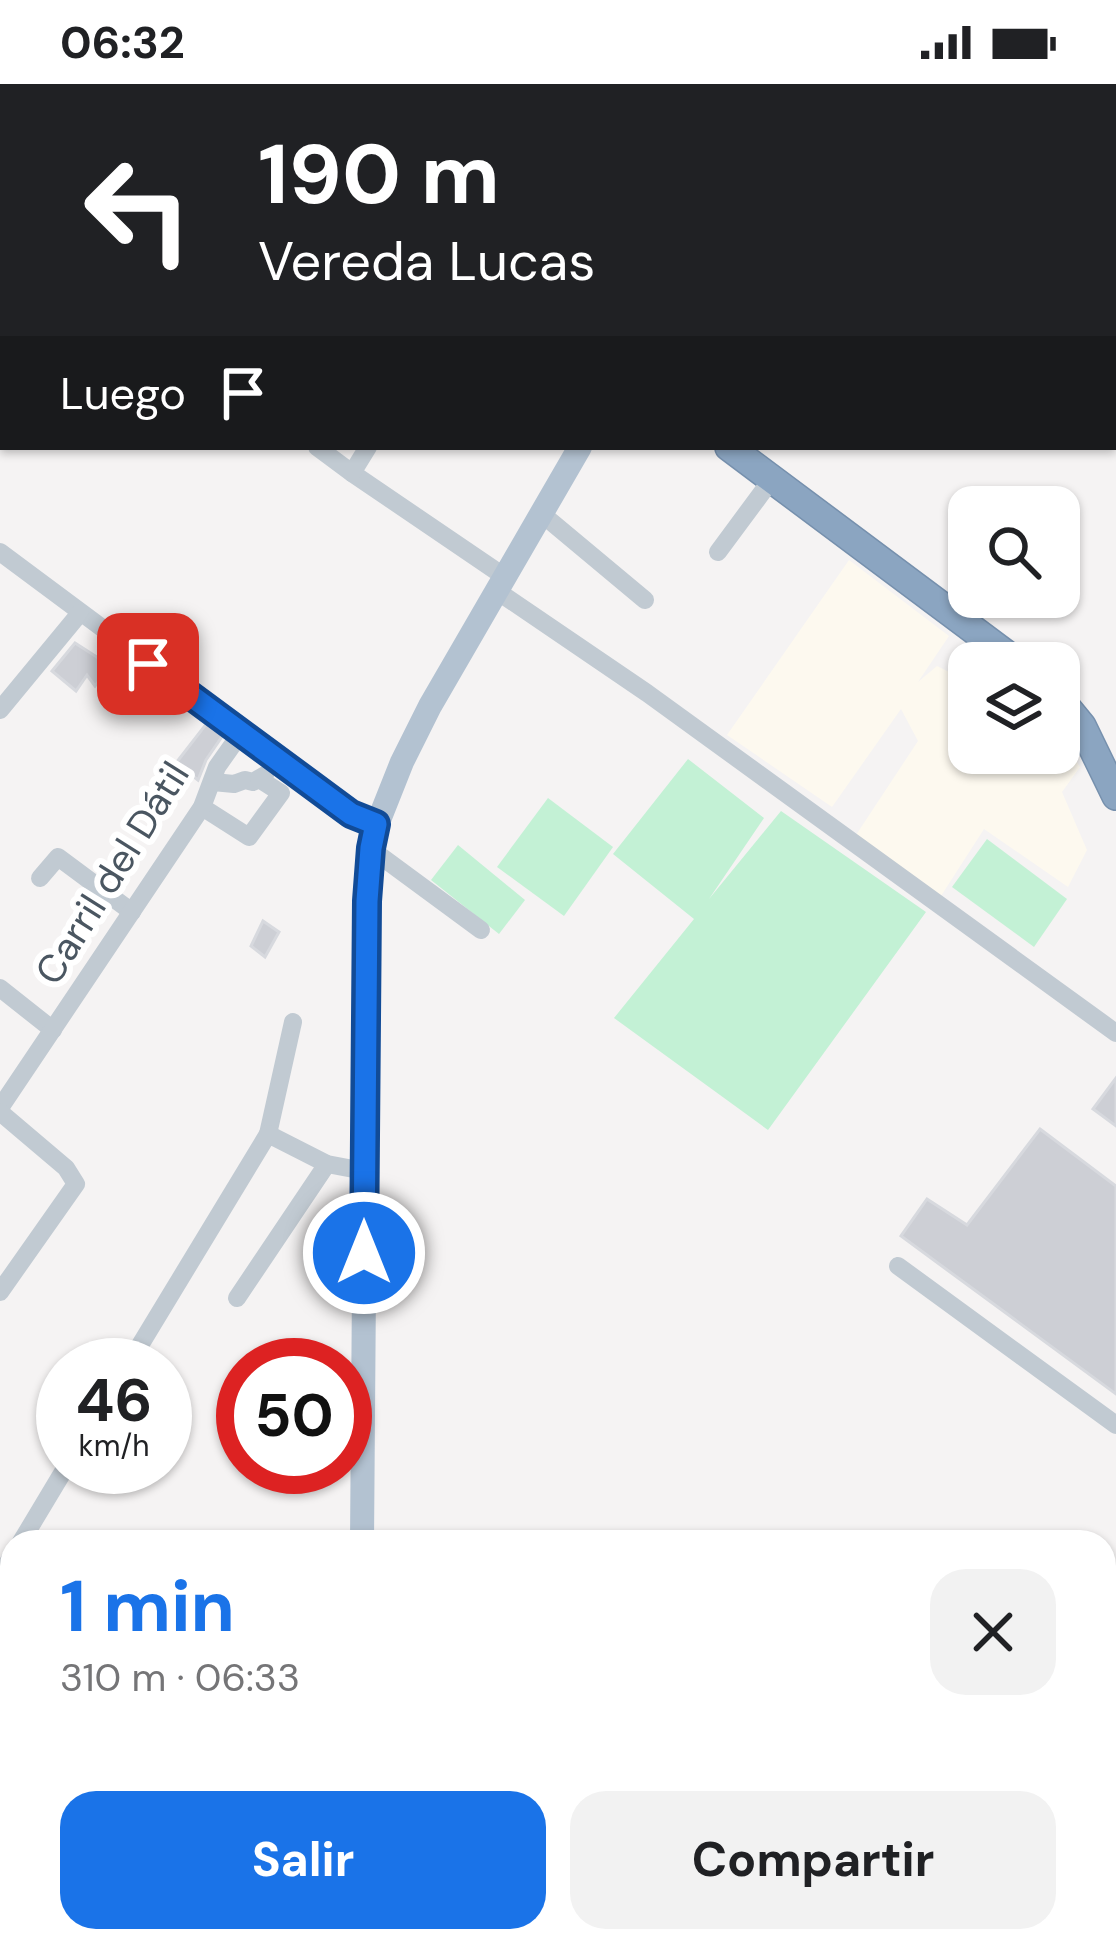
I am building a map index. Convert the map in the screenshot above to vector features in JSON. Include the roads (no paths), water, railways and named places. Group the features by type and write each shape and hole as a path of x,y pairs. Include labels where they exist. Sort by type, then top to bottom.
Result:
{"highway":[{"path":"733,450 990,642"},
{"path":"1080,724 1116,796"}],"main road":[{"path":"362,1530 367,901 374,836 412,742 578,450"}],"street":[{"path":"321,450 646,693 1116,1033"},
{"path":"352,473 366,450"},
{"path":"718,552 772,478"},
{"path":"542,514 644,600"},
{"path":"0,552 351,814 481,930"},
{"path":"0,710 80,613"},
{"name":"Carril del Dátil","path":"0,1110 202,807 217,767 241,733"},
{"path":"213,782 253,782 283,764"},
{"path":"202,807 249,837 280,793 259,778"},
{"path":"40,878 58,857 132,911"},
{"path":"0,988 53,1030"},
{"path":"144,1338 268,1134 293,1022"},
{"path":"0,1110 66,1168 76,1184 0,1292"},
{"path":"268,1134 327,1164 364,1171"},
{"path":"237,1298 327,1164"},
{"path":"898,1266 1116,1425"},
{"path":"28,1530 50,1494"}]}
